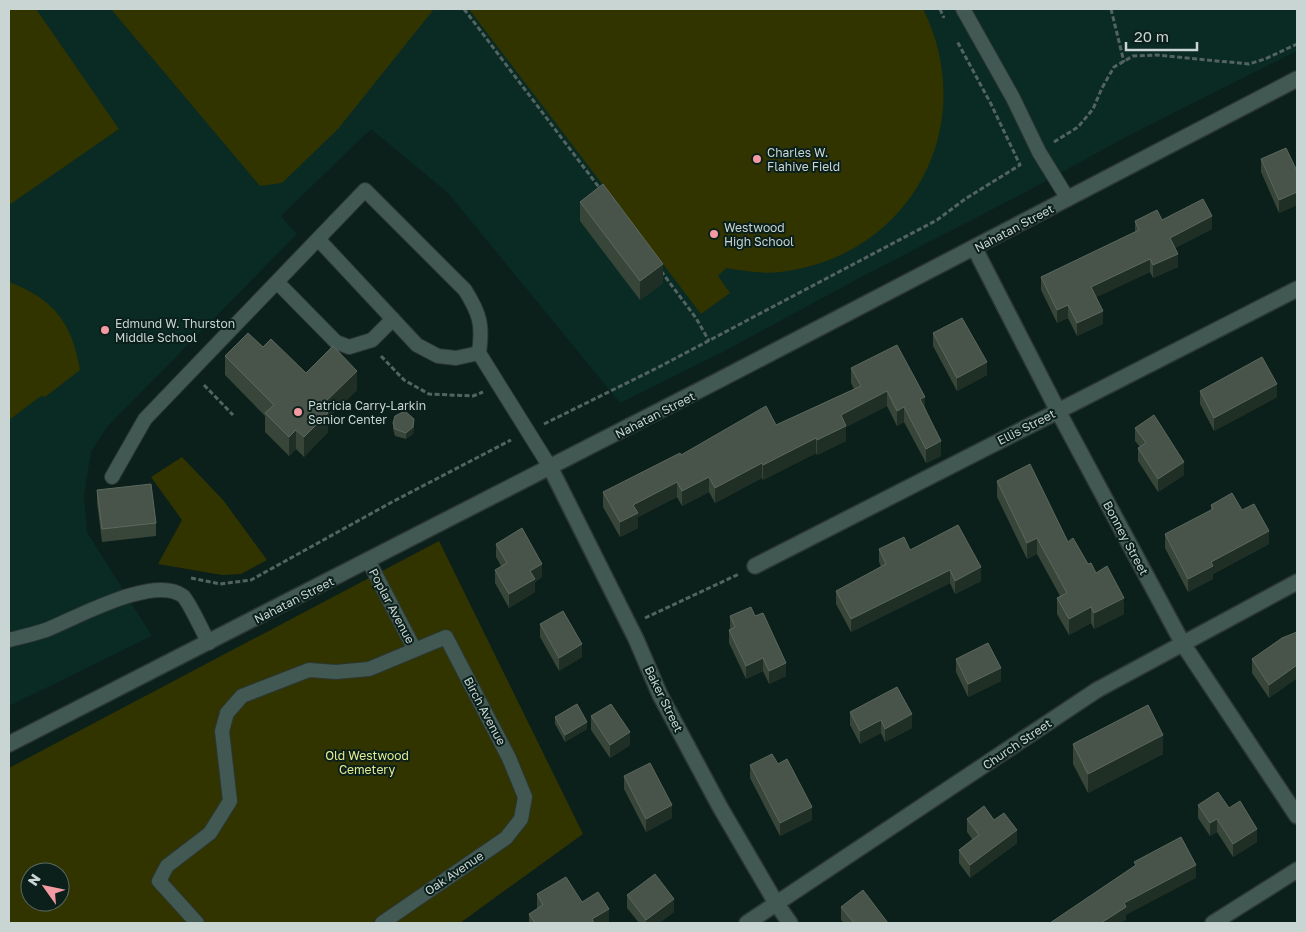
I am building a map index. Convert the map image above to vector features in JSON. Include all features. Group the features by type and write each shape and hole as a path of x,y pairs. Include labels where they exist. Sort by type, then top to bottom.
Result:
{"street":[{"name":"Nahatan Street","path":"9,744 369,562 975,249 1297,79"},
{"name":"Bonney Street","path":"975,249 1058,411 1183,644 1297,816"},
{"name":"Ellis Street","path":"755,566 1297,289"},
{"name":"Baker Street","path":"550,467 628,624 669,712 720,807 776,903 790,923"},
{"name":"Church Street","path":"747,923 1097,690 1297,582"},
{"path":"1213,923 1297,870"}],"lane":[{"path":"963,9 1013,98 1039,152 1068,199"},
{"path":"112,477 145,419 366,190 465,290 477,310 482,334 479,353 550,467"},
{"path":"318,239 417,345 438,356 456,358 479,353"},
{"path":"277,282 336,342 349,347 372,340 393,320"},
{"name":"Poplar Avenue","path":"369,562 415,650"},
{"path":"9,640 44,631 128,595 152,590 172,590 184,598 209,643"},
{"name":"Birch Avenue","path":"415,650 446,637 519,781 525,797 521,819"},
{"path":"197,923 159,880 167,866 210,833 230,801 222,731 227,713 242,696 309,670 336,672 369,669 415,650"},
{"name":"Oak Avenue","path":"382,923 506,838 521,819"}],"path":[{"path":"464,9 605,195"},
{"path":"940,9 948,26"},
{"path":"1111,9 1124,62"},
{"path":"188,578 220,584 251,580 392,502 528,431 709,341 937,220 965,199 1020,165 953,34"},
{"path":"1052,143 1078,127 1093,110 1102,88 1114,67 1133,56 1156,55 1249,64 1265,59 1297,44"},
{"path":"656,264 696,318 709,341"},
{"path":"376,352 404,380 429,394 473,396 500,387"},
{"path":"201,382 233,415"},
{"path":"628,624 657,614 755,566"}],"shaded area":[{"path":"9,9 1297,9 1297,51 1126,137 721,353 620,403 448,193 371,129 281,216 297,234 107,427 91,452 84,495 87,532 152,636 9,706"}],"green space":[{"path":"9,9 36,9 119,129 9,205"},
{"path":"111,9 434,9 338,129 282,183 260,186"},
{"name":"Charles W. Flahive Field","path":"469,9 923,9 939,52 944,95 938,137 924,176 900,210 869,238 831,259 787,271 764,273 726,268 718,276 730,293 701,314"},
{"path":"9,282 38,296 58,315 72,339 80,370 45,397 41,396 9,420"},
{"path":"182,457 223,500 267,560 241,574 222,575 158,564 182,520 151,477"},
{"name":"Old Westwood Cemetery","path":"439,541 583,834 460,923 9,923 9,768"}],"building":[{"path":"1286,148 1297,171 1297,192 1279,200 1261,159"},
{"path":"603,184 663,264 640,281 580,202"},
{"path":"1203,199 1212,216 1170,238 1178,254 1153,265 1150,259 1091,287 1103,311 1077,323 1068,305 1057,310 1041,277 1139,230 1135,221 1157,210 1162,220"},
{"path":"962,318 987,362 957,378 933,333"},
{"path":"248,333 263,347 271,339 306,373 333,346 357,371 321,406 328,413 304,437 296,430 289,437 265,413 274,405 225,356"},
{"path":"897,345 925,397 920,399 941,441 926,449 904,407 897,411 887,391 841,415 846,426 817,440 816,438 763,465 762,463 715,488 709,477 682,491 677,482 633,505 638,513 620,522 603,492 680,453 681,455 766,406 776,425 861,386 851,368"},
{"path":"1262,357 1277,384 1214,418 1200,391"},
{"path":"405,411 414,419 413,427 406,433 395,429 393,423 395,416"},
{"path":"1154,415 1184,462 1158,479 1138,448 1146,443 1135,428"},
{"path":"1030,464 1068,542 1073,538 1088,564 1091,563 1096,573 1107,566 1124,598 1094,613 1091,607 1069,619 1057,598 1067,593 1037,538 1027,543 997,481"},
{"path":"151,484 156,523 102,529 97,490"},
{"path":"1232,493 1242,510 1254,504 1269,531 1211,562 1213,566 1188,579 1165,534 1213,509 1211,505"},
{"path":"958,525 981,567 955,581 950,570 851,619 836,591 886,564 879,549 904,537 910,550"},
{"path":"522,528 542,564 530,571 535,579 509,594 495,570 507,563 496,544"},
{"path":"751,607 755,616 763,613 786,663 769,671 763,658 746,666 729,630 735,627 730,616"},
{"path":"563,611 582,644 559,658 540,624"},
{"path":"1297,632 1297,665 1269,685 1252,659 1282,638"},
{"path":"988,643 1001,668 968,684 956,659"},
{"path":"897,687 912,714 885,729 881,720 860,731 850,712"},
{"path":"577,704 587,722 565,735 555,717"},
{"path":"611,704 630,732 610,745 591,716"},
{"path":"1148,705 1163,735 1088,774 1073,744"},
{"path":"772,754 778,764 787,759 812,807 780,823 750,765"},
{"path":"650,763 672,805 646,819 624,776"},
{"path":"1218,792 1229,808 1240,801 1257,829 1233,844 1217,819 1210,823 1198,805"},
{"path":"984,806 994,820 1004,813 1017,830 970,865 959,850 979,835 967,819"},
{"path":"1181,837 1196,865 1124,903 1126,907 1101,923 1050,923 1136,865 1134,862"},
{"path":"655,874 674,899 646,920 627,895"},
{"path":"566,877 582,902 598,892 609,909 592,919 594,923 535,923 529,914 543,905 537,894"},
{"path":"863,890 888,923 854,923 841,907"}],"place":[{"name":"Charles W. Flahive Field","path":"757,159"},
{"name":"Westwood High School","path":"714,234"},
{"name":"Edmund W. Thurston Middle School","path":"105,330"},
{"name":"Patricia Carry-Larkin Senior Center","path":"298,412"}]}
